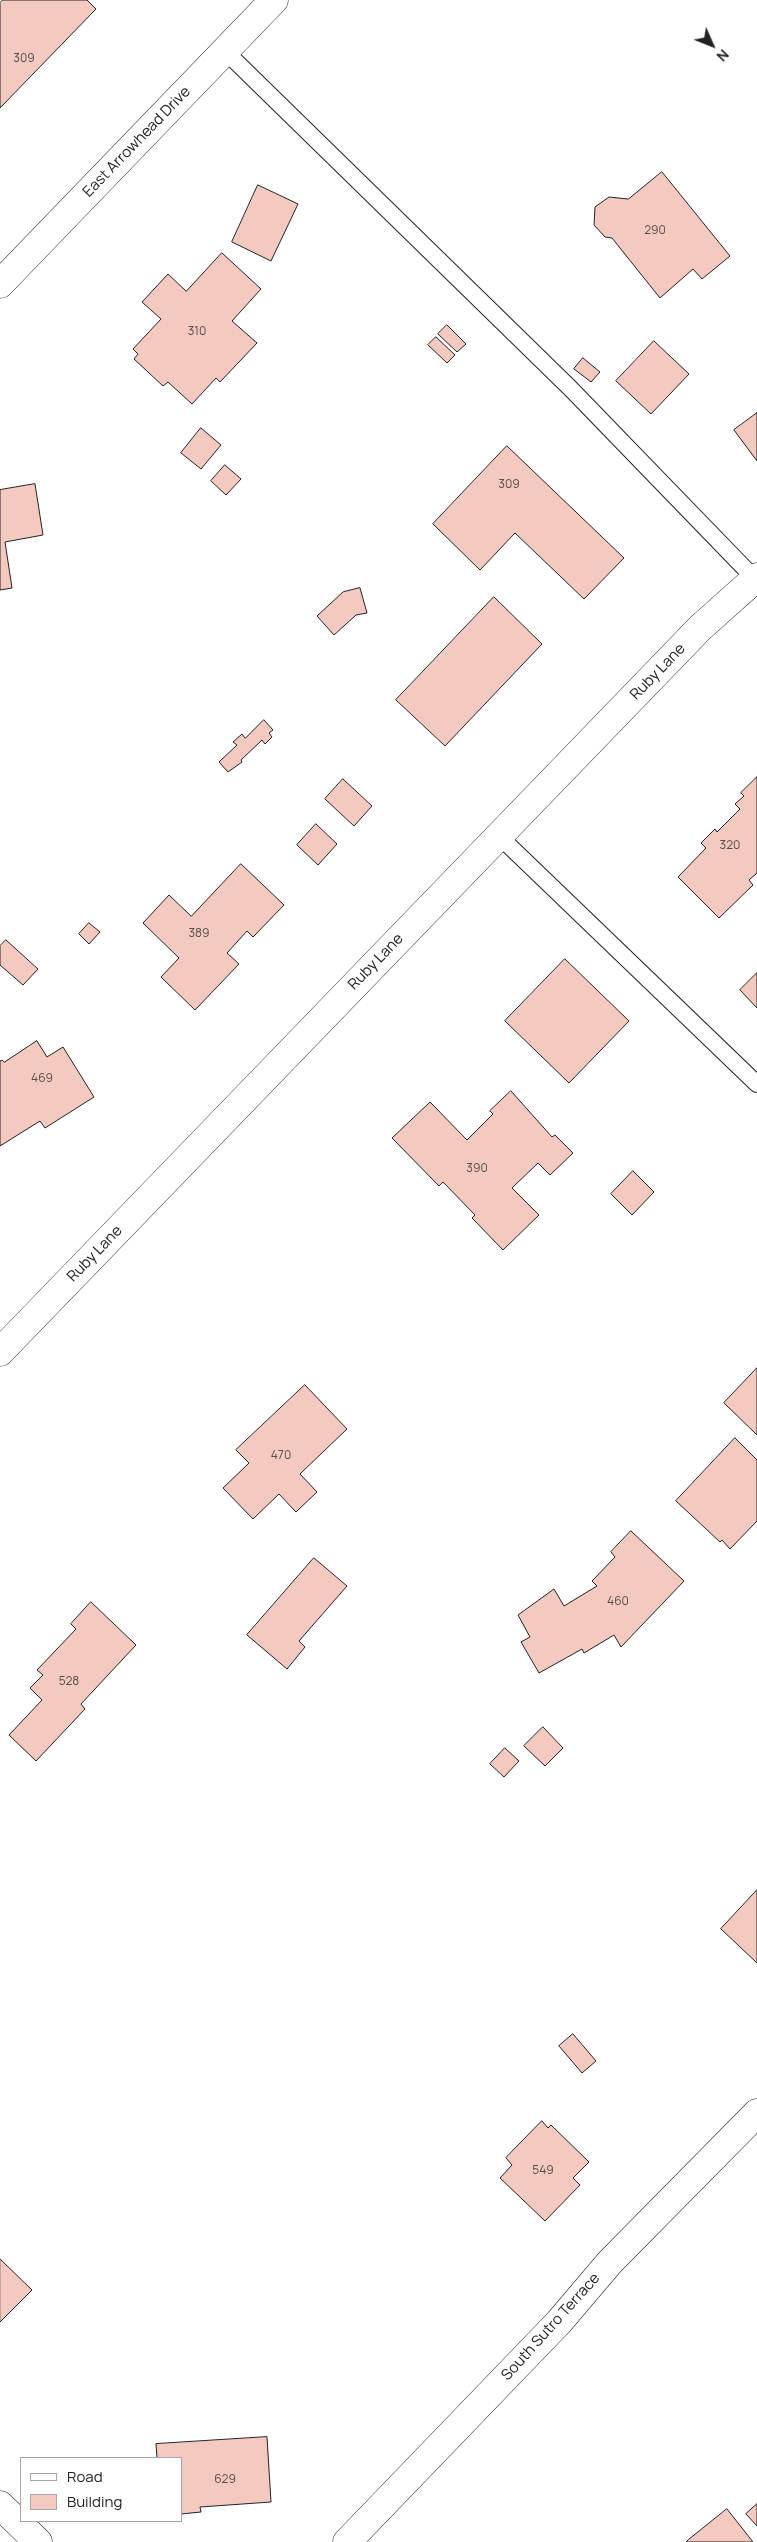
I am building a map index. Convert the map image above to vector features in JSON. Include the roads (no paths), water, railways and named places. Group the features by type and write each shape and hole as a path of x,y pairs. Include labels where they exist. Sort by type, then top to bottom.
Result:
{"street":[{"name":"East Arrowhead Drive","path":"0,284 274,0"},
{"name":"Ruby Lane","path":"0,1352 700,628 756,578"},
{"name":"South Sutro Terrace","path":"347,2542 559,2322 610,2262 757,2113"},
{"path":"0,2505 38,2542"}],"lane":[{"path":"225,51 571,389 756,578"},
{"path":"498,836 757,1084"}]}
